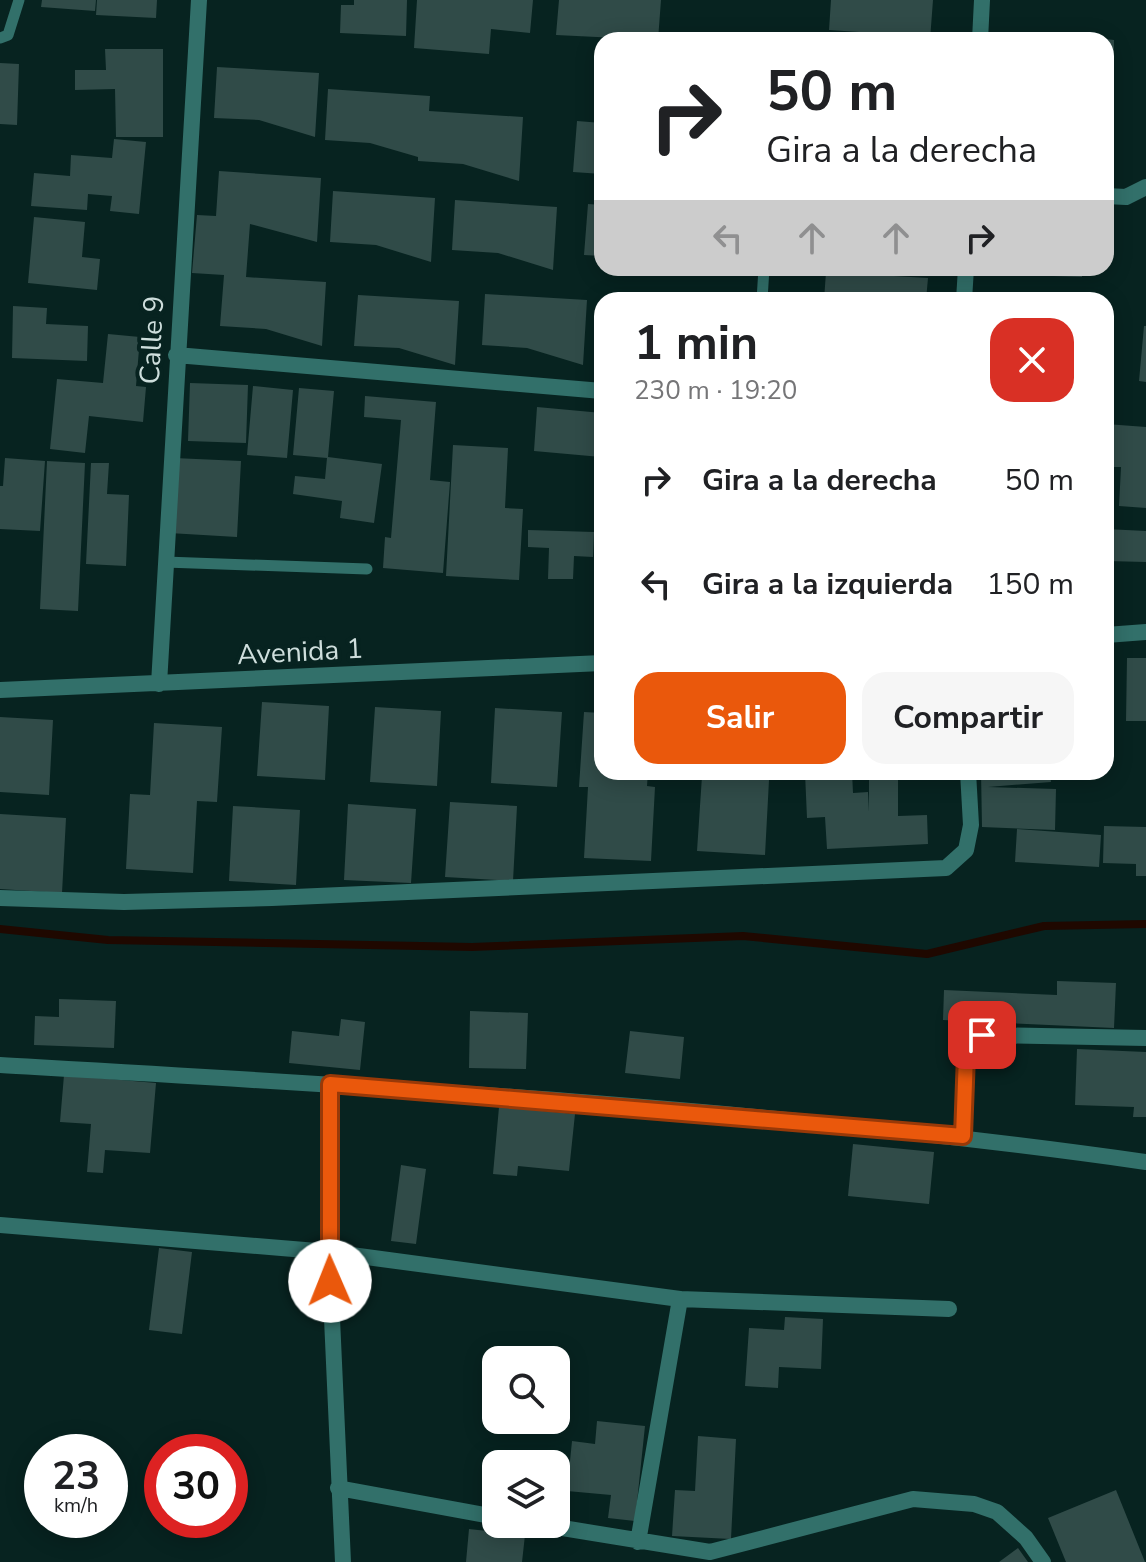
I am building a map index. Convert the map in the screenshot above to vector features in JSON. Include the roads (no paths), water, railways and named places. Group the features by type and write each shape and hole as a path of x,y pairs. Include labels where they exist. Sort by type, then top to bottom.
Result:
{"street":[{"name":"Calle 9","path":"159,684 199,0"},
{"path":"980,32 982,0"},
{"path":"1114,196 1126,197 1146,187"},
{"path":"176,355 594,390"},
{"path":"1114,634 1146,632"},
{"name":"Avenida 1","path":"0,690 594,663"},
{"path":"0,898 124,902 272,898 946,868 966,850 971,825 968,780"},
{"path":"963,1136 966,1055 970,1041 982,1035 1146,1038"},
{"path":"0,1065 330,1084 963,1136 1146,1162"},
{"path":"330,1084 329,1252 343,1562"},
{"path":"0,1225 329,1252 680,1299 949,1309"},
{"path":"638,1542 680,1299"},
{"path":"338,1488 482,1514"},
{"path":"570,1530 710,1552 913,1499 974,1504 997,1512 1026,1538 1043,1562"}],"lane":[{"path":"0,38 8,35 19,0"},
{"path":"165,562 367,569"}],"waterway":[{"path":"0,929 108,940 472,947 743,936 927,954 1044,926 1146,924"}]}
